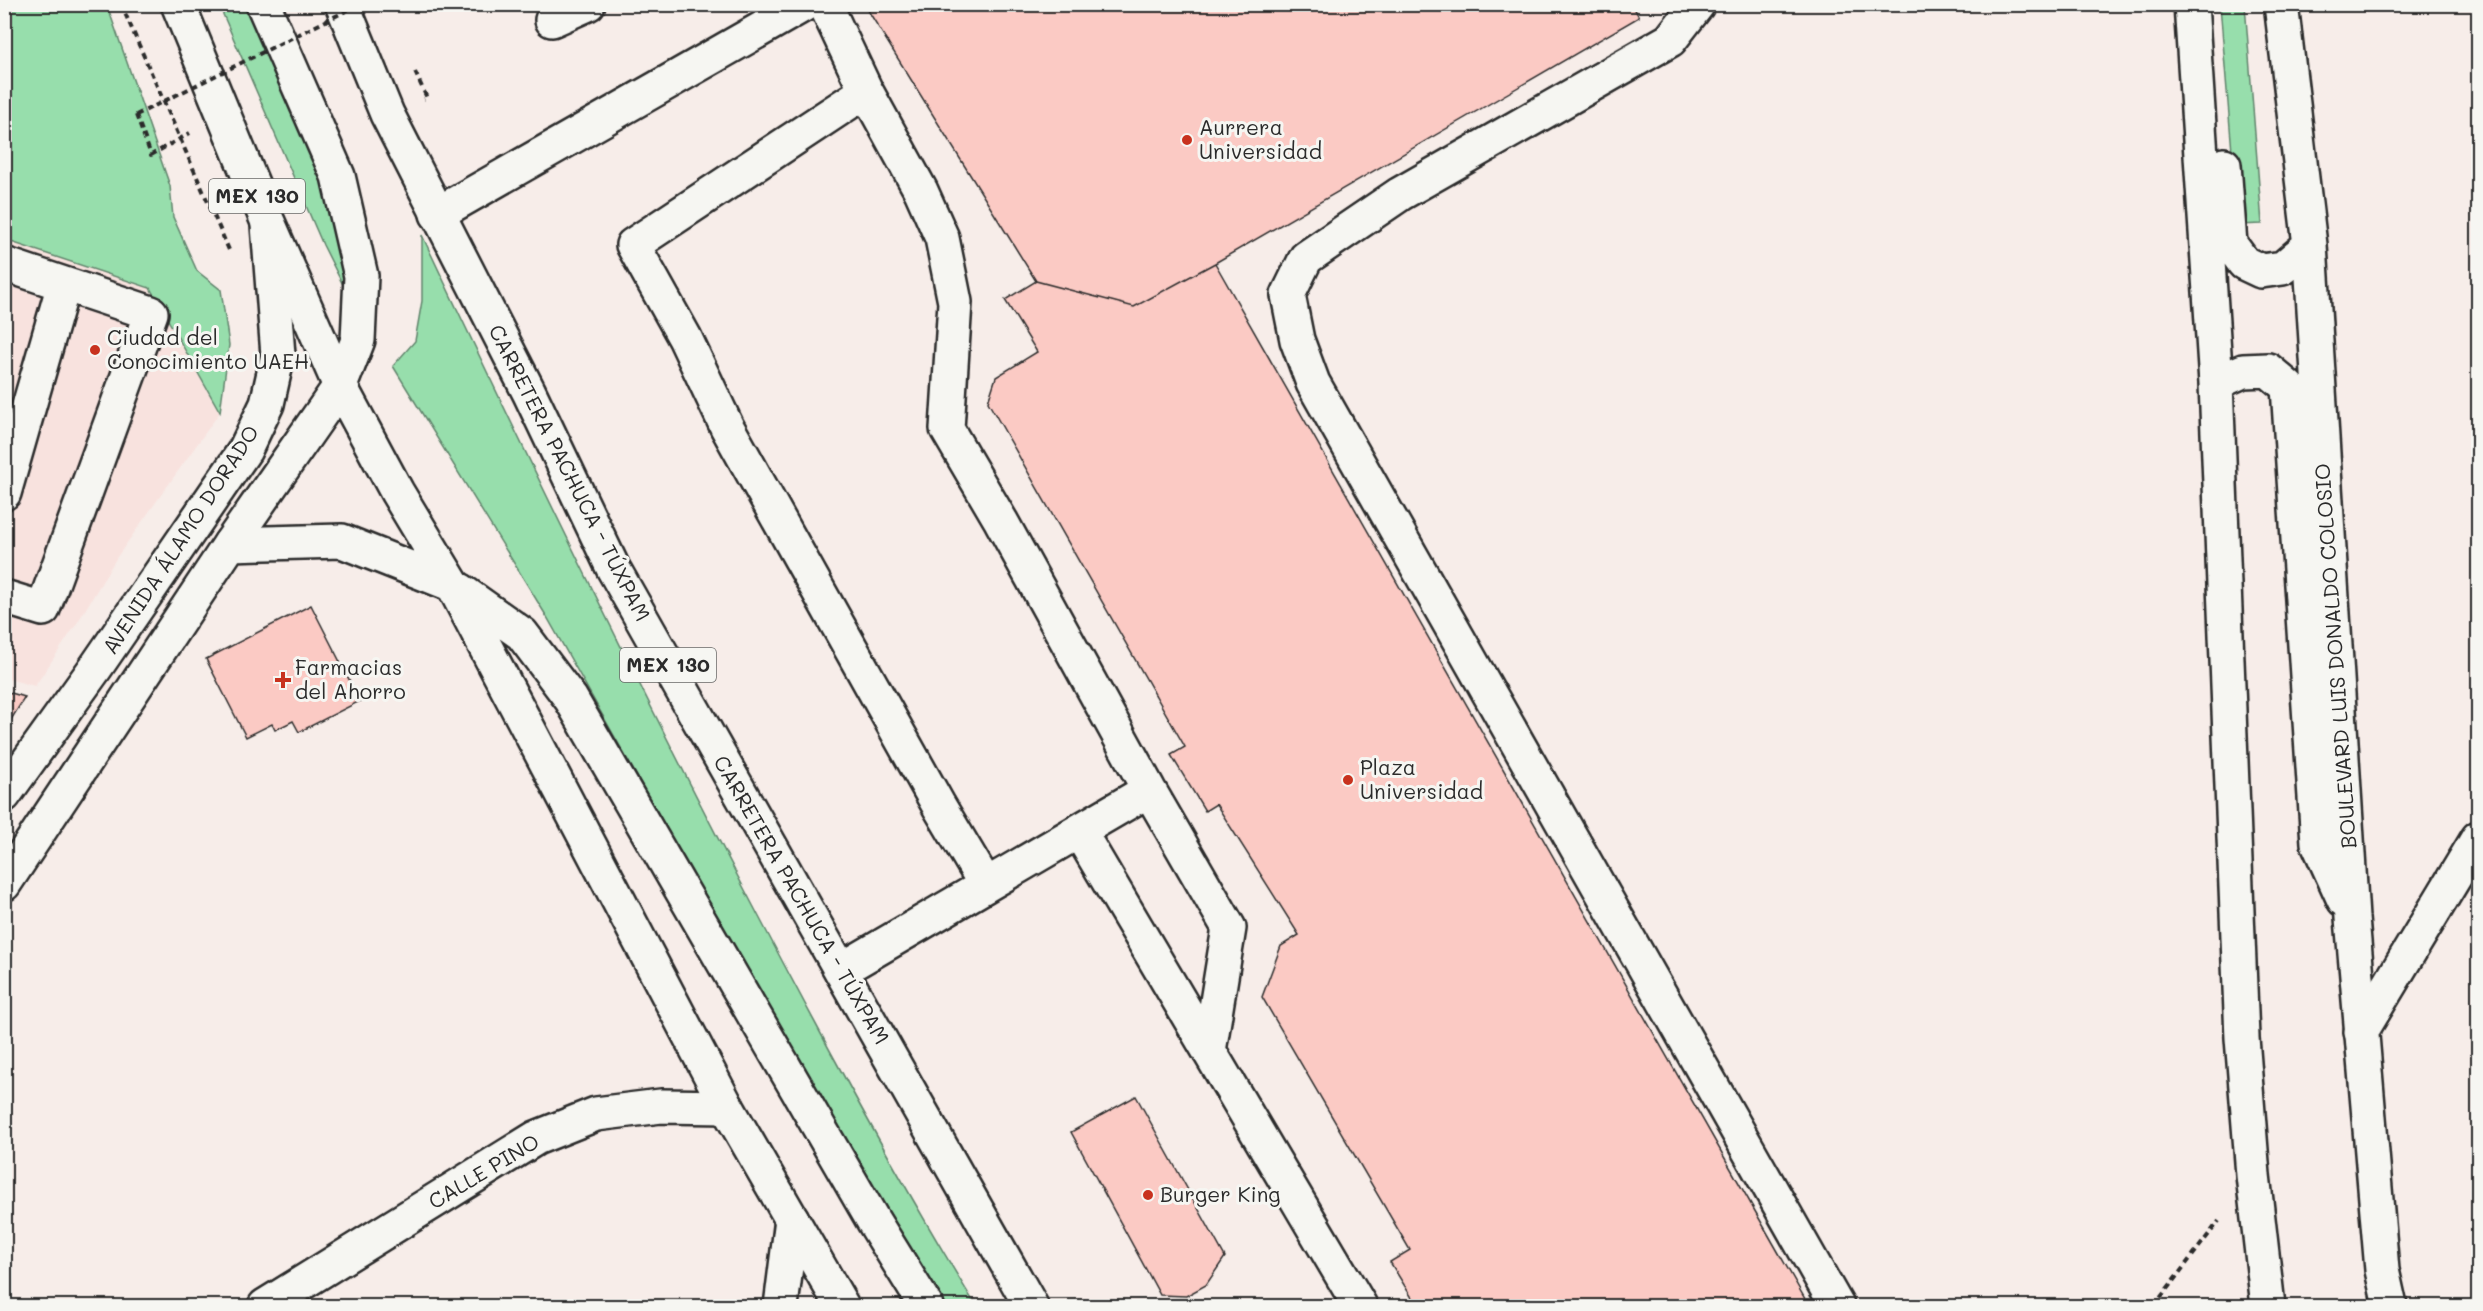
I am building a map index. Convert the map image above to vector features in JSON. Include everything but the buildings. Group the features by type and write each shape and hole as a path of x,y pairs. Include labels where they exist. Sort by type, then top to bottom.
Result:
{"main road":[{"name":"MEX 130","path":"178,4 267,220 340,386 397,492 453,585 727,1107 842,1306"},
{"path":"230,544 340,386 358,340 361,276 338,176 263,4"},
{"name":"CARRETERA PACHUCA - TÚXPAM","path":"342,4 387,114 528,392 613,568 1031,1306"},
{"path":"552,20 588,4"},
{"path":"437,214 805,4"},
{"path":"825,4 866,91 921,191 942,238 955,302 947,429 1001,521 1228,928 1209,1051"},
{"path":"1698,4 1670,40 1400,194 1306,258 1288,295 1297,340 1313,383 1837,1306"},
{"path":"2191,4 2216,383 2242,1038 2253,1175 2268,1306"},
{"path":"2210,4 2230,244 2244,263 2261,271 2283,268 2310,245"},
{"name":"BOULEVARD LUIS DONALDO COLOSIO","path":"2281,4 2310,245 2352,918 2382,1270 2390,1306"},
{"path":"866,91 633,245 685,338 727,427 939,806 986,885"},
{"name":"AVENIDA ÁLAMO DORADO","path":"4,795 96,667 245,450 267,404 278,355 267,220"},
{"path":"4,264 151,313 43,609 4,597"},
{"path":"4,493 64,284"},
{"path":"2216,383 2243,371 2268,370 2288,387 2318,843 2352,918"},
{"name":"AVENIDA ÁLAMO DORADO","path":"4,884 14,852 230,544 342,541 453,585"},
{"path":"453,585 522,634 572,699 874,1222 926,1306"},
{"path":"841,970 1149,790"},
{"path":"1079,831 1360,1306"},
{"path":"2361,1032 2478,838"},
{"name":"CALLE PINO","path":"265,1306 536,1138 596,1114 661,1106 727,1107"},
{"path":"781,1306 792,1219"}],"path":[{"path":"151,154 136,115 360,4"},
{"path":"2154,1306 2253,1175"}],"shaded area":[{"name":"Ciudad del Conocimiento UAEH","path":"4,5 150,288 220,412 117,557 76,625 35,686 4,678"}],"green space":[{"path":"4,5 107,5 170,186 173,217 197,271 221,290 229,345 220,412 150,288 5,240"},
{"path":"219,5 269,5 349,205 360,319 323,245"},
{"path":"2220,5 2245,5 2262,224 2238,225"},
{"path":"422,235 586,577 714,831 864,1112 976,1306 946,1306 808,1079 547,617 393,366 415,341 422,301"}],"place":[{"name":"Aurrera Universidad","path":"1187,140"},
{"name":"Ciudad del Conocimiento UAEH","path":"95,350"},
{"name":"Farmacias del Ahorro","path":"283,680"},
{"name":"Plaza Universidad","path":"1348,780"},
{"name":"Burger King","path":"1148,1195"}]}
